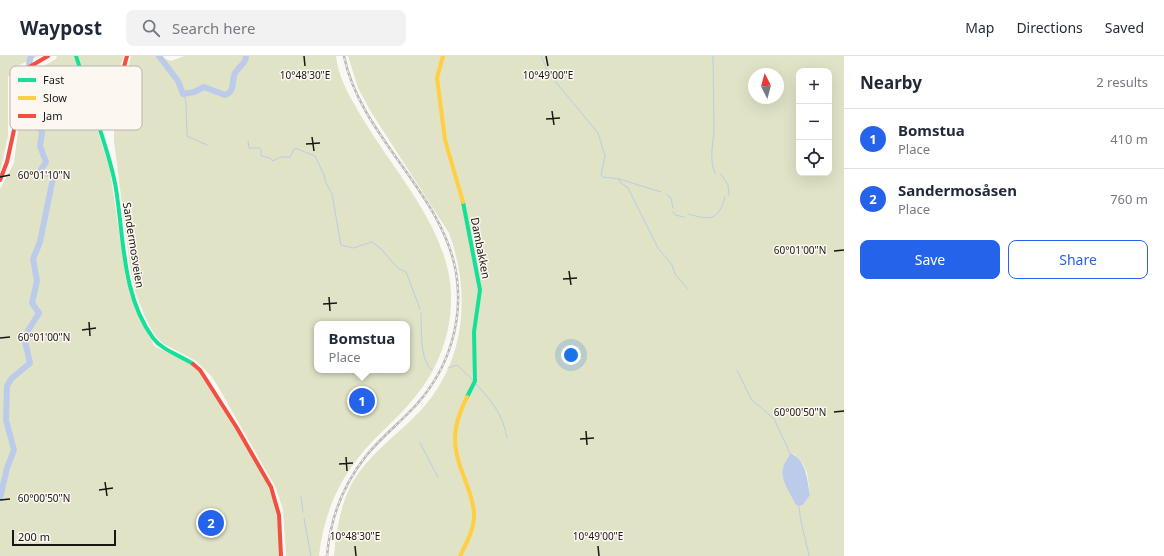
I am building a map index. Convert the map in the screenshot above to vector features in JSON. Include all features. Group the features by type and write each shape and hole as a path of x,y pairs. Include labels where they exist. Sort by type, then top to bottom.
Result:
{"street":[{"path":"31,66 48,56"},
{"name":"Sandermosveien","path":"76,56 79,66"},
{"path":"124,66 127,56"},
{"name":"Dambakken","path":"443,56 437,78 444,140 460,187 480,290 474,332 475,380 458,417 454,434 454,446 457,460 470,492 474,513 471,534 460,556"},
{"path":"0,180 8,162 14,130"},
{"name":"Sandermosveien","path":"100,130 111,165 116,190 128,277 140,312 149,333 157,343 196,366 226,410 271,487 278,511 281,556"}],"green space":[{"path":"0,56 39,56 17,66 10,66 10,75 8,77 8,136 0,172"},
{"path":"57,56 74,56 77,66 44,66 56,59"},
{"path":"77,56 124,56 121,66 80,66"},
{"path":"131,56 158,56 171,61 184,56 336,56 341,77 353,103 429,221 440,246 448,270 451,310 445,340 434,367 419,392 403,411 365,450 351,468 337,491 327,516 319,556 286,556 283,510 276,488 217,385 211,376 196,361 162,343 154,334 145,317 135,291 130,266 114,141 114,130 142,130 142,66 129,66"},
{"path":"348,56 844,56 844,556 334,556 339,520 351,485 375,454 421,410 436,391 447,370 455,348 460,326 462,302 456,256 449,233 371,112 358,88","holes":["794,454 803,464 807,473 810,495 803,505 799,506 796,505 788,457"]},
{"path":"18,130 97,130 110,170 126,280 140,319 155,347 179,357 199,371 244,439 265,479 275,504 279,535 279,556 0,556 0,189 14,163"}],"water":[{"path":"790,453 796,456 803,465 808,483 810,495 803,505 799,506 796,505 786,487 782,473"}],"waterway":[{"path":"30,66 31,56"},
{"path":"159,56 178,81 183,94 194,92 204,87 225,95 231,91 235,73 244,63 246,56"},
{"path":"541,56 549,74 598,133 605,156 601,175 603,177 619,179 661,192"},
{"path":"713,56 714,131 712,162 715,173"},
{"path":"184,95 186,102 187,136 207,145"},
{"path":"0,498 7,468 14,450 6,420 7,386 11,379 30,363 24,337 39,313 32,303 37,281 33,259 40,242 53,178 52,174 42,173 40,171 46,162 40,146 41,130"},
{"path":"248,141 249,148 259,148 261,150 261,156 270,158 273,161 281,157 290,157 295,148 315,156 332,194 341,245 353,248 372,242 380,248 398,268 406,272 420,309"},
{"path":"721,174 728,185 729,195"},
{"path":"619,179 620,182 628,188 658,248 672,265 675,274 688,289"},
{"path":"666,194 671,198 673,208"},
{"path":"688,214 708,218 712,217 719,211 725,197"},
{"path":"673,212 675,215 684,217"},
{"path":"421,313 423,352 425,359 432,370"},
{"path":"448,368 457,365 473,380"},
{"path":"737,370 751,399 774,419 790,453"},
{"path":"475,383 496,408 503,422 507,438"},
{"path":"420,443 438,477"},
{"path":"301,497 303,512"},
{"path":"799,506 809,556"},
{"path":"304,518 311,556"}],"railway":[{"path":"327,556 331,529 344,491 366,456 417,404 438,375 452,342 458,308 456,272 448,243 435,216 419,190 366,112 353,85 344,56"}],"traffic: fast":[{"path":"76,56 79,66"},
{"path":"100,130 114,179 126,266 135,304 143,322 153,338 167,350 193,364"},
{"path":"463,202 480,290 474,332 475,381 467,397"}],"traffic: slow":[{"path":"443,56 437,78 445,140 463,202"},
{"path":"460,556 470,535 474,518 469,490 460,466 455,446 458,418 467,397"}],"traffic: jam":[{"path":"31,66 48,56"},
{"path":"124,66 127,56"},
{"path":"0,180 7,162 14,130"},
{"path":"193,364 200,370 237,428 271,487 279,515 281,556"}],"place":[{"name":"Bomstua","path":"362,401"},
{"name":"Sandermosåsen","path":"211,523"}]}
